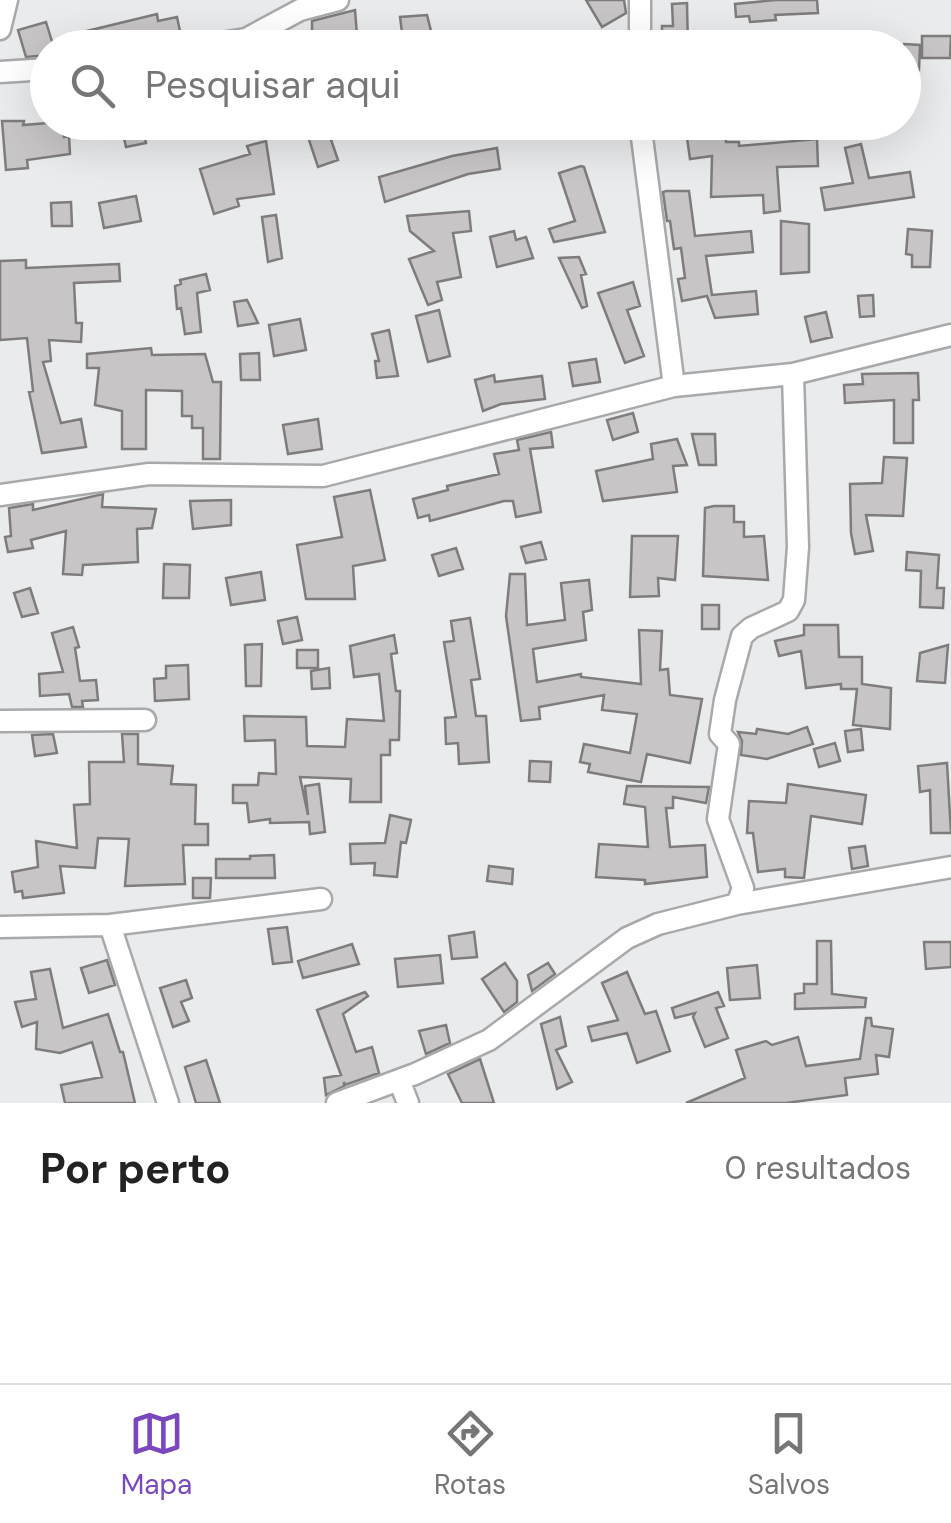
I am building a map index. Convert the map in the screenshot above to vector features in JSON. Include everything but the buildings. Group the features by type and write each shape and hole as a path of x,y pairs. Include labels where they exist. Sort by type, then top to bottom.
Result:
{"street":[{"path":"0,28 7,0"},
{"path":"263,30 300,10 338,0"},
{"path":"640,0 640,30"},
{"path":"0,72 30,70"},
{"path":"642,140 674,386"},
{"path":"0,495 149,474 323,476 674,386 793,374 951,334"},
{"path":"737,904 743,888 718,819 730,744 720,734 742,636 788,612 794,600 798,548 793,374"},
{"path":"0,721 145,720"},
{"path":"337,1103 489,1040 626,938 658,924 737,904 951,867"},
{"path":"0,927 110,925 321,900"},
{"path":"110,925 168,1103"},
{"path":"399,1080 408,1103"}]}
